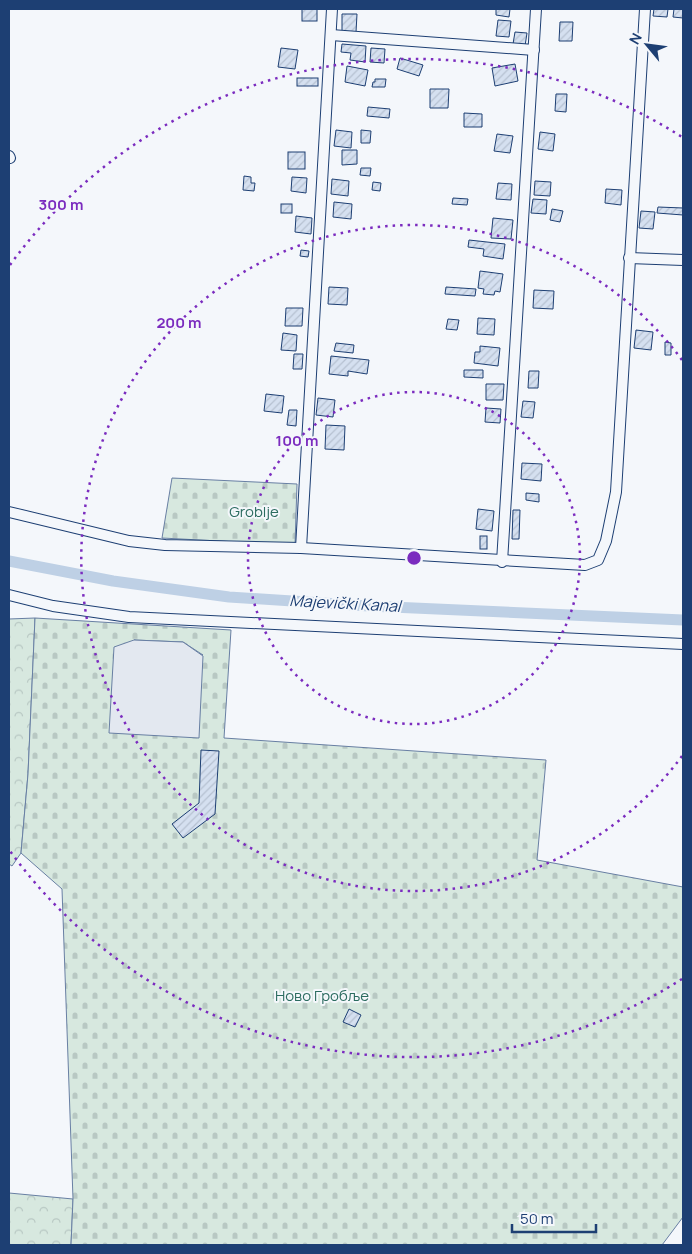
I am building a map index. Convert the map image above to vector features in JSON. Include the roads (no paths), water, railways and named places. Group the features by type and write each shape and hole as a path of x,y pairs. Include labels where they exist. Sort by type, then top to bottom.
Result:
{"street":[{"path":"301,548 332,9"},
{"path":"502,562 536,9"},
{"path":"9,512 129,541 164,545 301,548 585,566 598,560 606,541 616,492 644,9"},
{"path":"332,35 534,50"},
{"path":"629,258 683,260"},
{"path":"9,595 53,606 129,617 683,644"}],"waterway":[{"name":"Majevički Kanal","path":"9,561 113,581 229,597 369,606 683,620"}],"park label":[{"name":"Groblje","path":"254,512"},
{"name":"Ново Гробље","path":"322,996"}]}
